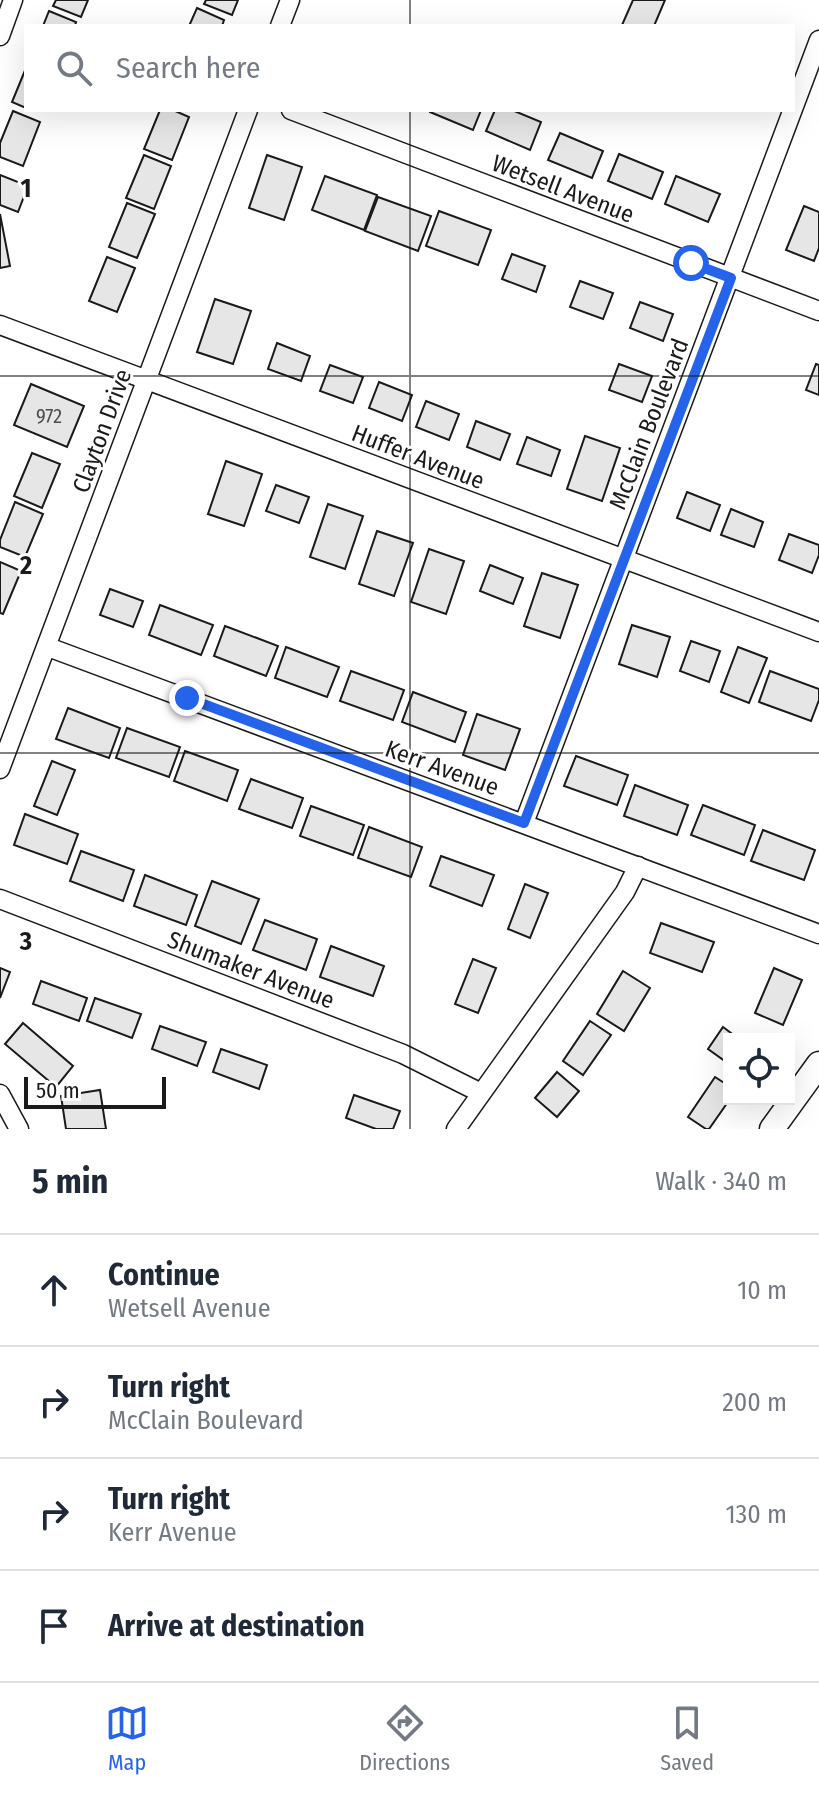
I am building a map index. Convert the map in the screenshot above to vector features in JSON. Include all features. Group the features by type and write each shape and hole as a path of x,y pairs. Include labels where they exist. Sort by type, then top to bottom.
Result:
{"street":[{"path":"0,36 13,0"},
{"path":"281,24 290,0"},
{"name":"McClain Boulevard","path":"795,105 819,40"},
{"name":"Clayton Drive","path":"0,769 247,112"},
{"name":"Wetsell Avenue","path":"296,112 819,311"},
{"name":"McClain Boulevard","path":"524,823 792,112"},
{"name":"Huffer Avenue","path":"0,325 819,632"},
{"name":"Kerr Avenue","path":"48,647 819,934"},
{"path":"456,1129 625,892 638,866"},
{"name":"Shumaker Avenue","path":"0,899 403,1054 481,1093"},
{"path":"772,1129 819,1064"},
{"path":"0,1094 19,1129"}],"building":[{"path":"56,0 88,0 81,17 53,6"},
{"path":"206,0 238,0 232,15 204,4"},
{"path":"633,0 665,0 655,24 622,24"},
{"path":"197,8 224,20 223,24 190,24"},
{"path":"49,11 76,22 76,24 44,24"},
{"path":"24,73 24,107 12,102"},
{"path":"13,111 40,122 23,166 0,157 0,143"},
{"path":"159,112 178,112 189,117 172,160 144,149"},
{"path":"430,112 480,112 473,130"},
{"path":"494,112 517,112 541,122 530,150 486,131"},
{"path":"560,133 603,151 592,178 548,160"},
{"path":"619,154 663,172 652,199 608,181"},
{"path":"144,155 171,166 154,209 126,198"},
{"path":"267,155 302,167 284,220 249,208"},
{"path":"0,175 28,186 18,212 0,205"},
{"path":"325,176 377,195 364,230 312,210"},
{"path":"676,176 720,194 708,222 665,204"},
{"path":"378,197 431,216 418,251 365,231"},
{"path":"127,203 155,214 137,258 109,247"},
{"path":"804,206 819,212 819,248 814,261 786,250"},
{"path":"439,211 491,230 478,265 426,246"},
{"path":"0,214 10,266 0,268"},
{"path":"512,254 545,266 536,292 502,279"},
{"path":"107,257 135,268 117,312 89,301"},
{"path":"580,281 613,293 603,319 570,307"},
{"path":"215,299 251,311 233,364 197,352"},
{"path":"640,302 673,314 663,341 630,328"},
{"path":"277,343 310,356 301,381 268,369"},
{"path":"619,364 652,376 642,402 609,390"},
{"path":"816,364 819,365 819,395 806,390"},
{"path":"330,365 363,377 353,403 320,391"},
{"path":"379,382 412,395 402,421 369,408"},
{"path":"31,384 84,406 67,447 14,425"},
{"path":"426,401 459,414 449,440 416,427"},
{"path":"476,421 510,434 500,460 467,447"},
{"path":"585,436 620,448 602,501 567,489"},
{"path":"527,437 560,450 551,476 517,464"},
{"path":"32,453 60,464 42,508 14,496"},
{"path":"226,461 262,474 244,526 208,514"},
{"path":"276,485 309,497 299,523 266,511"},
{"path":"687,492 720,505 710,531 677,518"},
{"path":"15,502 43,514 25,557 0,547"},
{"path":"328,504 363,516 345,569 310,557"},
{"path":"731,509 763,522 754,547 721,535"},
{"path":"377,531 413,543 394,596 359,584"},
{"path":"789,534 819,545 819,555 812,573 779,560"},
{"path":"429,549 464,561 446,614 411,602"},
{"path":"0,562 21,571 3,614 0,613"},
{"path":"490,565 523,578 513,604 480,591"},
{"path":"542,573 578,585 560,638 524,626"},
{"path":"110,589 143,601 133,627 100,615"},
{"path":"160,605 213,625 201,655 149,635"},
{"path":"632,625 670,637 657,677 619,664"},
{"path":"225,626 278,646 266,676 214,656"},
{"path":"691,641 720,651 709,682 680,671"},
{"path":"286,647 339,667 327,697 275,678"},
{"path":"738,647 767,658 749,703 721,692"},
{"path":"351,671 404,690 393,720 340,701"},
{"path":"770,671 819,689 819,700 811,721 759,702"},
{"path":"413,692 466,712 455,742 402,722"},
{"path":"68,708 120,728 109,758 56,739"},
{"path":"477,714 520,729 505,770 463,755"},
{"path":"127,728 180,747 169,777 116,758"},
{"path":"185,751 238,770 227,801 174,781"},
{"path":"576,756 628,775 617,805 564,786"},
{"path":"52,761 75,770 57,815 34,806"},
{"path":"251,779 303,798 292,828 239,809"},
{"path":"635,785 688,805 677,835 624,816"},
{"path":"703,805 755,825 744,855 691,835"},
{"path":"311,806 364,825 353,855 300,836"},
{"path":"25,814 78,834 67,864 14,845"},
{"path":"369,827 422,847 411,877 358,858"},
{"path":"763,830 815,850 804,880 751,861"},
{"path":"81,851 134,870 123,901 70,881"},
{"path":"441,856 494,875 482,906 430,886"},
{"path":"145,875 197,895 186,925 134,906"},
{"path":"212,881 259,899 241,944 195,926"},
{"path":"525,884 548,893 530,938 508,929"},
{"path":"265,920 317,939 306,970 253,950"},
{"path":"661,923 714,942 702,972 650,953"},
{"path":"331,946 384,966 373,996 320,977"},
{"path":"473,959 496,968 478,1013 455,1004"},
{"path":"0,968 10,972 0,998"},
{"path":"774,968 802,980 783,1025 755,1013"},
{"path":"623,971 650,988 624,1031 597,1014"},
{"path":"41,981 87,998 79,1021 33,1004"},
{"path":"95,998 141,1014 132,1038 87,1021"},
{"path":"590,1021 611,1035 583,1075 563,1061"},
{"path":"23,1023 73,1066 56,1087 5,1044"},
{"path":"160,1026 206,1042 197,1066 152,1049"},
{"path":"723,1027 731,1033 723,1033 723,1060 708,1049"},
{"path":"221,1049 267,1065 259,1089 213,1072"},
{"path":"557,1072 579,1091 557,1117 535,1098"},
{"path":"715,1077 723,1082 723,1105 726,1105 709,1129 688,1117"},
{"path":"100,1090 106,1129 66,1129 61,1096"},
{"path":"354,1095 400,1111 393,1129 376,1129 346,1118"}],"route":[{"path":"187,698 524,823 731,278 691,263"}]}
